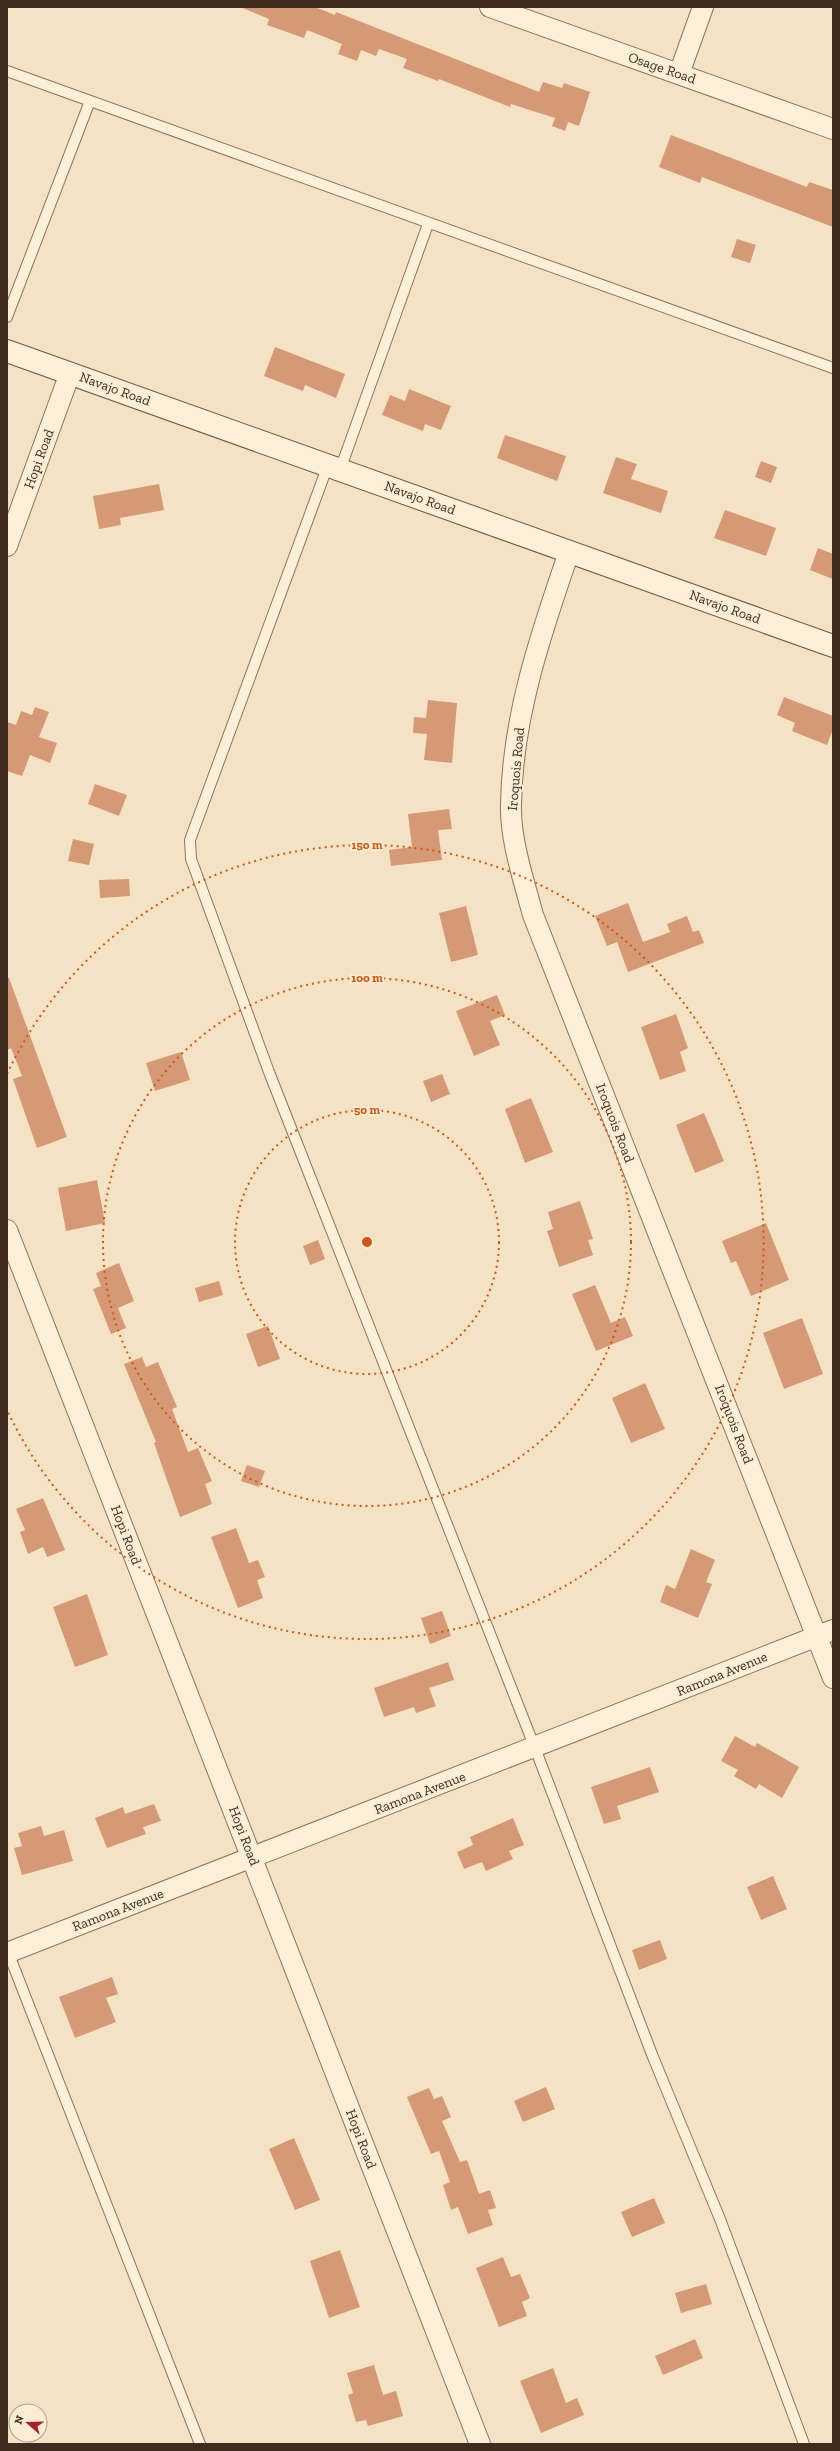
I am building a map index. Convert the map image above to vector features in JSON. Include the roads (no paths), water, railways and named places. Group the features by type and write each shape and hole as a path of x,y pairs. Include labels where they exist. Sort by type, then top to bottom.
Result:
{"main road":[{"name":"Navajo Road","path":"7,351 833,646"}],"street":[{"name":"Osage Road","path":"490,7 833,129"},
{"path":"679,74 703,7"},
{"name":"Hopi Road","path":"7,546 70,373"},
{"name":"Iroquois Road","path":"569,552 532,667 516,741 511,806 519,860 533,915 825,1633 833,1678"},
{"name":"Hopi Road","path":"7,1230 253,1858 480,2444"},
{"name":"Ramona Avenue","path":"7,1952 253,1858 825,1633"}],"lane":[{"path":"7,71 428,224 833,368"},
{"path":"7,317 90,101"},
{"path":"428,224 190,840 191,859 269,1072 535,1748 650,2050 720,2219 804,2444"},
{"path":"7,1952 200,2444"}]}
